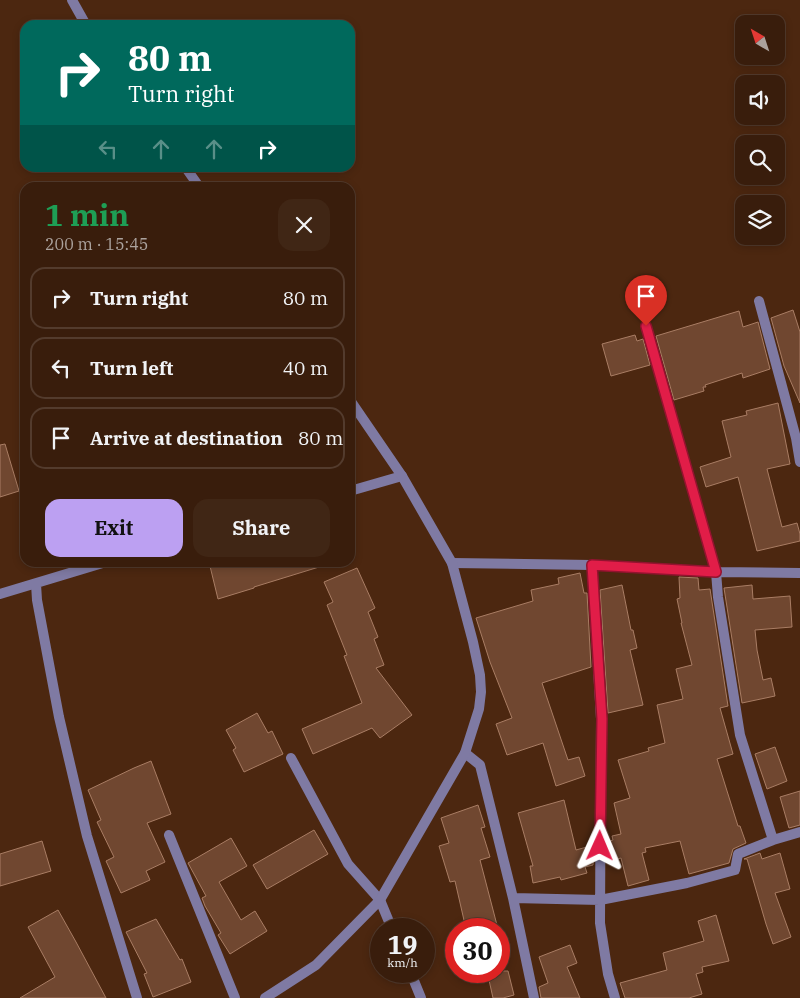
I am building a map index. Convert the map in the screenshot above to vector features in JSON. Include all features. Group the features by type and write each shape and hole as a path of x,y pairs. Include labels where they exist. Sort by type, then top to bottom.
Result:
{"street":[{"path":"72,0 83,20"},
{"path":"759,302 796,438 800,462"},
{"path":"646,326 716,572 718,597 740,735 773,840"},
{"path":"266,998 316,964 380,900 465,753 479,710 480,675 452,563 402,476 355,407"},
{"path":"355,490 402,476"},
{"path":"452,563 592,565 716,572 800,573"},
{"path":"592,565 602,719 600,922 608,974 615,998"},
{"path":"0,594 90,567"},
{"path":"36,584 37,600 60,717 87,836 137,998"},
{"path":"465,753 480,765 513,898 534,998"},
{"path":"291,758 348,864 380,900 387,918"},
{"path":"513,898 600,900 687,883 735,870 738,854 800,832"},
{"path":"169,836 235,998"},
{"path":"415,983 421,998"}],"building":[{"path":"793,310 800,332 800,403 784,366 771,318"},
{"path":"739,311 743,327 758,322 770,369 743,378 742,373 705,385 706,387 703,387 704,391 674,400 656,336"},
{"path":"635,335 637,341 643,339 650,365 611,376 602,344"},
{"path":"778,403 790,464 767,469 782,527 797,523 800,541 757,551 738,477 706,487 700,467 731,457 722,421 747,415 746,411"},
{"path":"5,444 19,491 0,497 0,445"},
{"path":"210,567 319,567 254,587 218,599"},
{"path":"357,568 375,608 368,612 378,637 374,639 384,665 376,668 412,715 380,738 372,728 313,754 302,729 362,703 344,656 347,655 327,605 333,602 324,582"},
{"path":"580,573 584,593 587,593 591,667 542,683 568,760 579,757 585,776 556,786 543,743 507,755 496,724 512,718 490,662 476,618 533,601 531,590 559,584 558,578"},
{"path":"679,577 698,578 699,590 710,589 728,706 720,708 733,754 717,759 738,826 740,826 746,843 733,849 729,863 689,874 680,841 645,848 646,852 642,853 649,880 628,886 621,858 607,862 607,842 613,840 612,836 621,834 614,803 630,798 618,760 649,751 648,748 665,743 657,705 683,699 676,669 692,665 677,599 680,598"},
{"path":"622,585 631,630 633,630 637,648 630,650 643,705 608,713 600,590"},
{"path":"752,585 753,599 790,596 792,627 755,630 763,680 771,678 775,696 742,703 724,588"},
{"path":"257,713 268,733 272,731 283,754 244,772 233,750 236,748 226,730"},
{"path":"775,747 787,781 767,789 755,754"},
{"path":"151,761 171,814 147,823 165,862 146,871 150,880 121,893 106,861 114,857 97,822 101,820 88,790"},
{"path":"800,791 800,825 789,828 780,797"},
{"path":"564,800 576,850 594,845 593,865 585,867 587,873 561,880 560,877 533,883 530,866 533,866 518,813"},
{"path":"478,805 485,827 481,828 490,857 480,860 495,918 463,918 455,881 450,882 439,846 449,843 441,818"},
{"path":"314,830 328,854 267,889 253,865"},
{"path":"231,838 247,866 219,882 241,920 255,911 267,931 230,954 218,935 221,933 202,898 206,896 188,863"},
{"path":"42,841 51,871 0,886 0,854"},
{"path":"760,853 762,859 780,853 790,889 775,893 791,937 773,944 747,859 744,859"},
{"path":"58,910 106,998 20,998 55,977 28,927"},
{"path":"716,915 729,961 702,967 703,972 696,974 702,994 689,998 625,998 620,983 667,970 663,953 704,941 698,921"},
{"path":"156,919 180,960 182,959 191,982 153,997 144,974 147,973 126,932"},
{"path":"570,945 577,963 567,967 580,998 541,998 539,987 548,983 539,957"},
{"path":"510,979 514,995 493,998 490,983 510,983"}],"route":[{"path":"600,846 602,719 592,565 716,572 646,326"}]}
